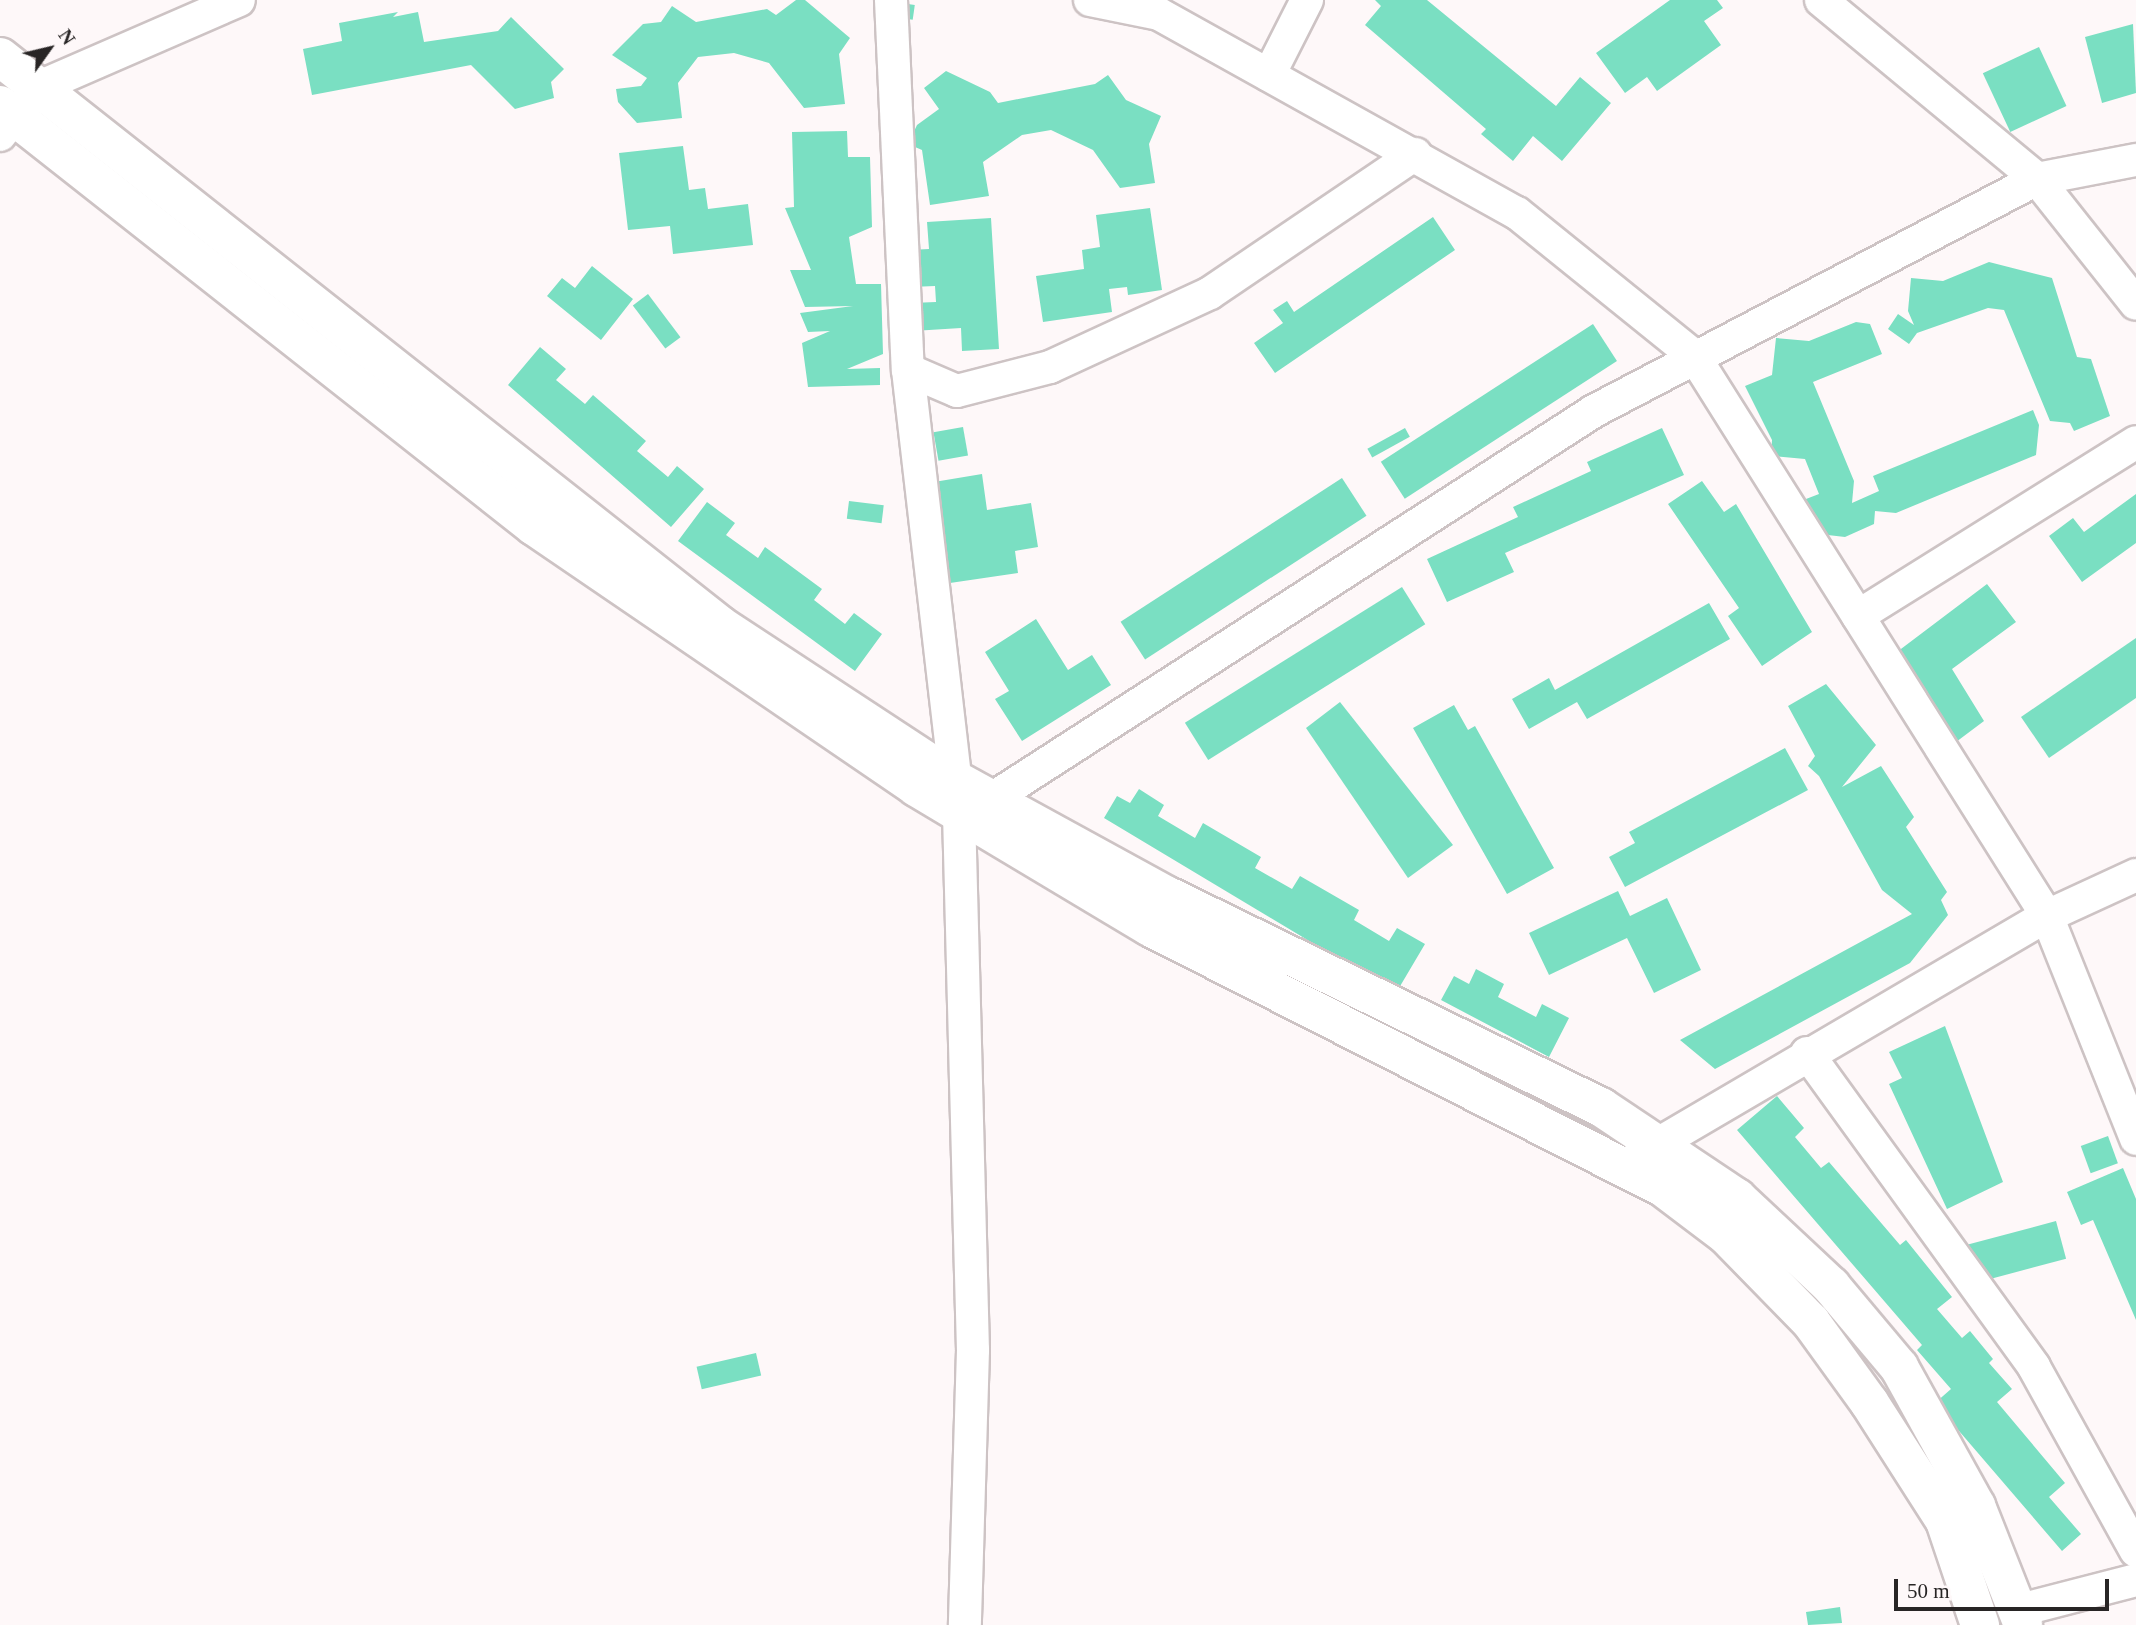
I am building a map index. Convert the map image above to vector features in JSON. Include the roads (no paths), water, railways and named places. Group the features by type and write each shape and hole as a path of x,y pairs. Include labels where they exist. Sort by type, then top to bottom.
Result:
{"street":[{"path":"13,111 233,0"},
{"path":"891,0 908,370 968,797 973,1350 965,1625"},
{"path":"1090,0 1163,7 1269,75 1517,213 1695,356 2047,916 2136,1139"},
{"path":"1269,75 1307,0"},
{"path":"1821,0 2037,179 2136,304"},
{"path":"0,57 13,111 534,526 687,636 968,797 1658,1140 1737,1199 1831,1286 1899,1367 1976,1506 2022,1617 2136,1580"},
{"path":"908,370 957,391 1050,367 1210,293 1415,154"},
{"path":"968,797 1594,411 2037,179 2136,160"},
{"path":"1858,616 2136,442"},
{"path":"968,797 1150,927 1624,1167 1726,1235 1811,1322 1945,1521 1980,1625"},
{"path":"1624,1167 1658,1140 2047,916 2136,875"},
{"path":"1807,1053 2034,1367 2136,1551"}]}
